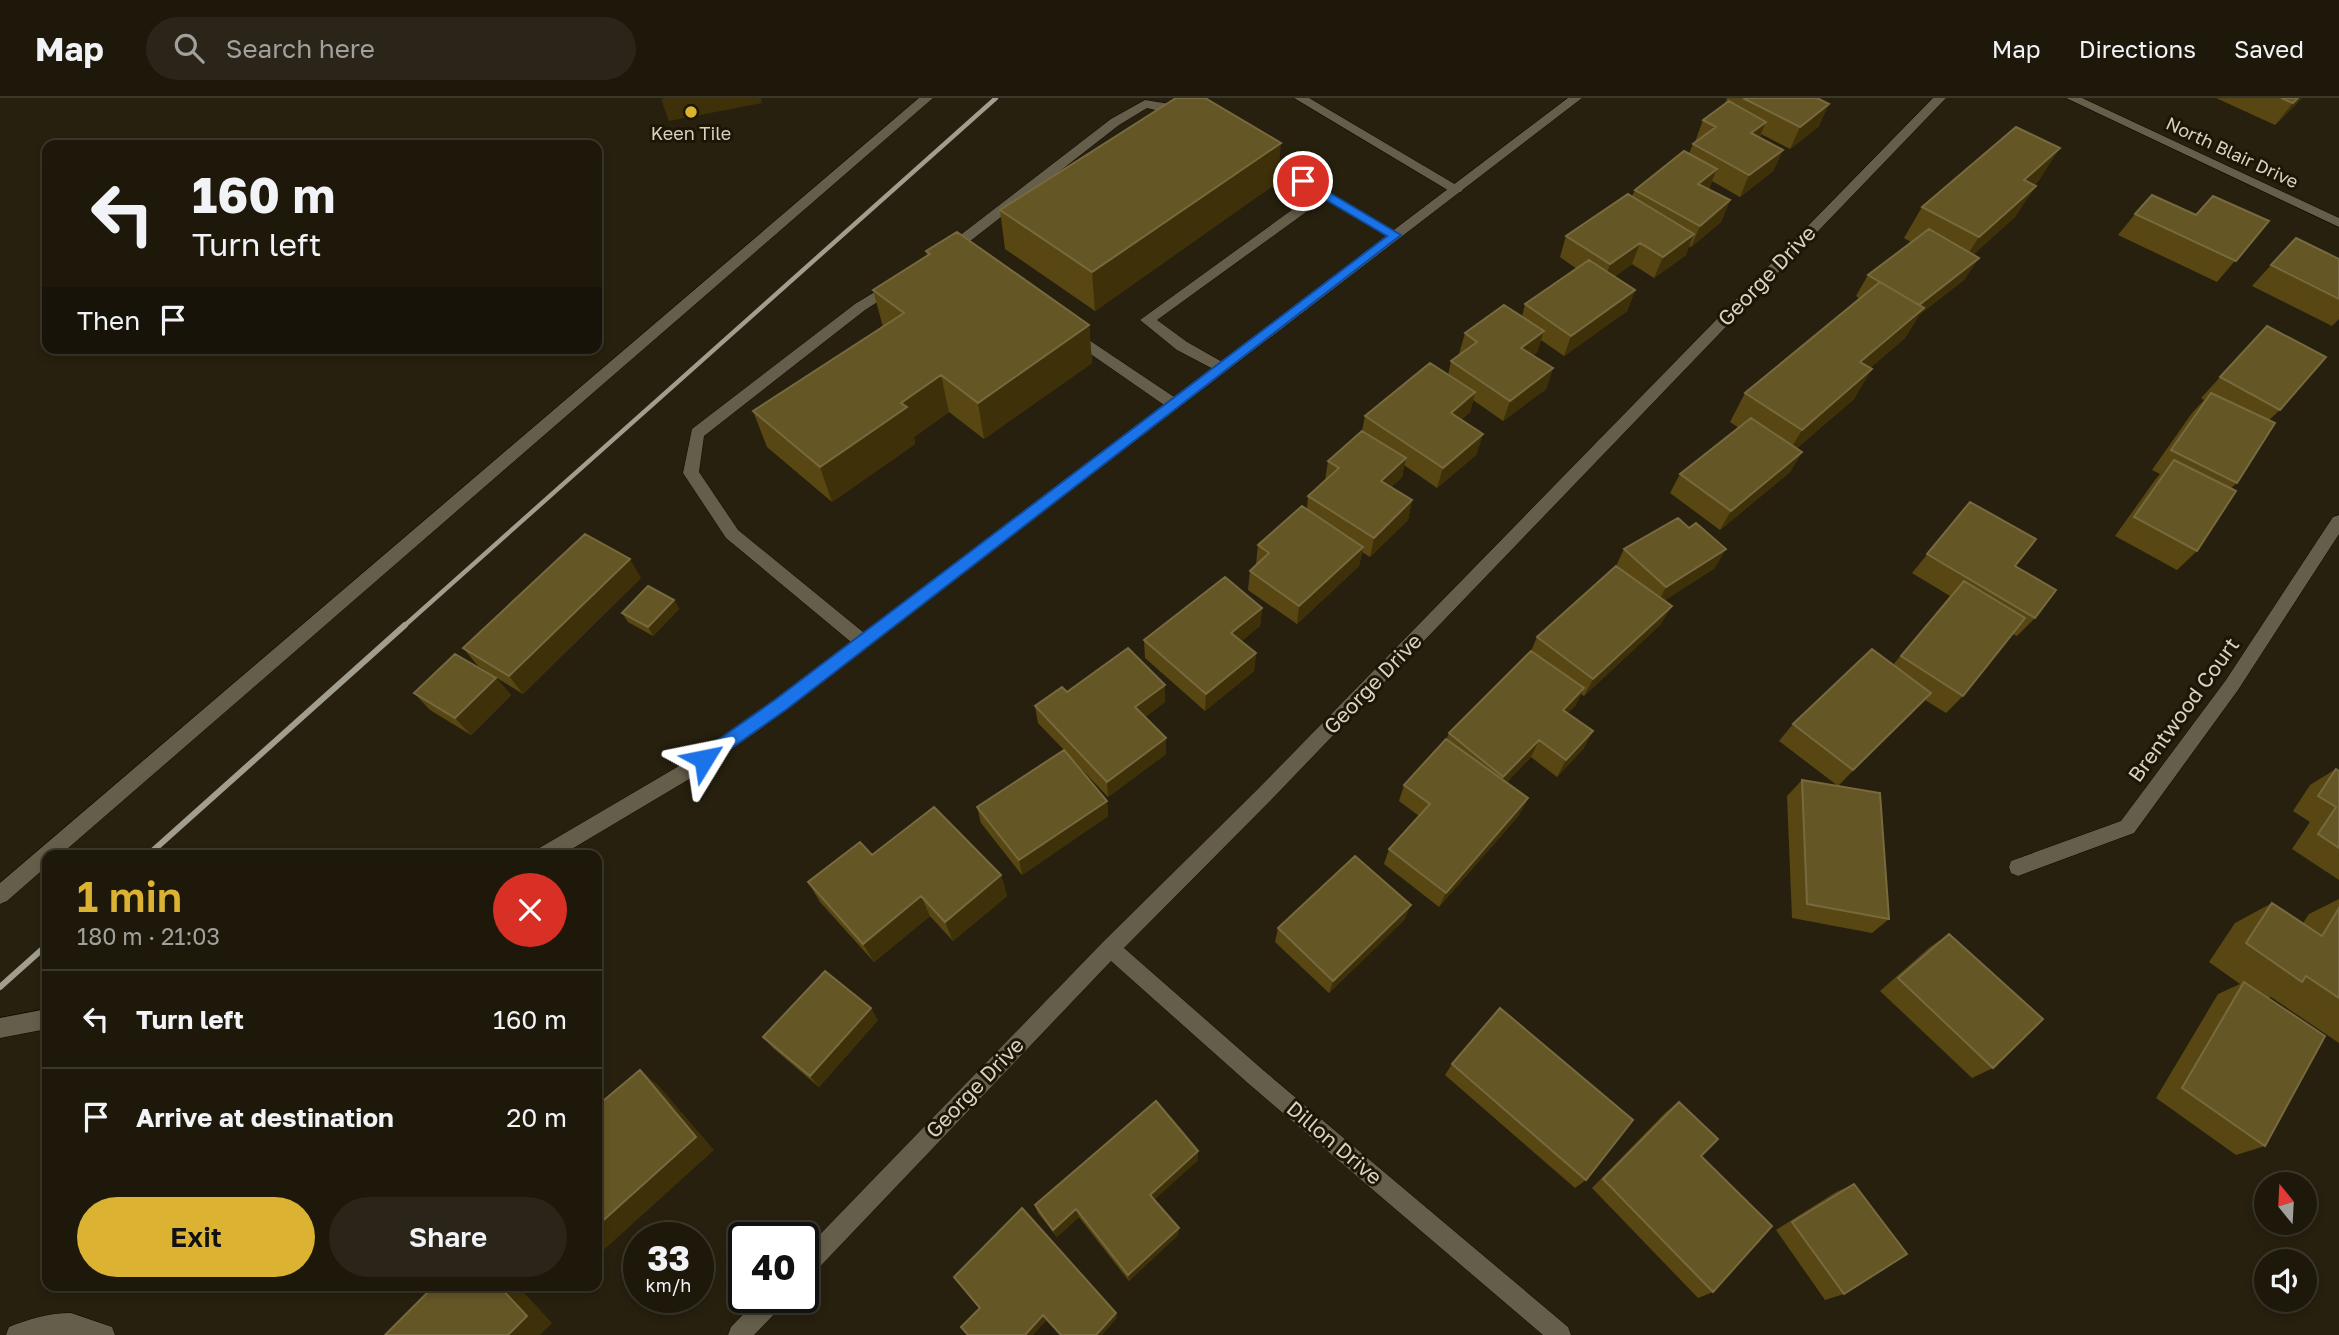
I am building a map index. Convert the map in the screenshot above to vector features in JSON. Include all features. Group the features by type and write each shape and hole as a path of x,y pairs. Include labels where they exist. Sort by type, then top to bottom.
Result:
{"street":[{"path":"52,850 927,98"},
{"path":"1300,98 1457,189"},
{"path":"553,850 685,772 761,719 1219,367 1576,98"},
{"name":"George Drive","path":"819,1251 1110,948 1273,786 1940,98"},
{"name":"North Blair Drive","path":"2072,98 2339,223"},
{"path":"935,260 961,250 1115,122 1145,104 1178,108 1200,121"},
{"path":"1245,148 1395,235"},
{"path":"1219,367 1182,346 1147,320 1324,193"},
{"path":"863,642 732,534 691,473 697,433 859,307 914,273"},
{"path":"1057,322 1172,403"},
{"name":"Brentwood Court","path":"2018,867 2127,827 2232,685 2339,522"},
{"path":"0,895 42,859"},
{"name":"Dillon Drive","path":"1110,948 1256,1077 1560,1335"},
{"path":"0,1028 42,1020"},
{"path":"739,1335 760,1313"},
{"path":"17,1335 53,1324 76,1322 104,1335"}],"building":[{"path":"1176,98 1205,98 1281,143 1092,272 1000,210"},
{"path":"1743,98 1817,98 1829,104 1800,127"},
{"path":"2281,98 2298,98 2293,103"},
{"path":"1729,101 1766,122 1751,133 1783,150 1749,175 1693,144 1716,127 1703,120"},
{"path":"2016,127 2060,148 2024,180 2036,186 1979,237 1922,207"},
{"path":"1684,151 1717,169 1698,184 1730,200 1700,226 1635,190"},
{"path":"1628,194 1694,234 1663,257 1640,243 1610,264 1566,236"},
{"path":"2152,195 2196,215 2213,196 2269,221 2236,261 2135,214"},
{"path":"1929,229 1979,258 1919,305 1868,275"},
{"path":"957,232 1089,325 978,403 941,375 901,403 907,407 820,467 753,411 904,313 873,290 930,254 926,251"},
{"path":"2296,238 2339,259 2339,299 2271,265"},
{"path":"1589,260 1635,290 1571,336 1525,304"},
{"path":"1880,282 1924,308 1860,362 1872,369 1802,430 1745,393"},
{"path":"1504,305 1544,331 1521,348 1553,368 1510,401 1451,361 1477,342 1465,333"},
{"path":"2267,326 2326,357 2280,410 2220,377"},
{"path":"1430,363 1475,392 1451,413 1483,434 1443,468 1365,416"},
{"path":"2211,393 2275,423 2237,483 2171,450"},
{"path":"1751,418 1802,452 1731,511 1680,474"},
{"path":"1362,431 1406,458 1381,481 1412,500 1374,538 1308,496 1339,468 1328,461"},
{"path":"2174,460 2236,491 2197,551 2134,517"},
{"path":"1970,502 2036,539 2015,566 2056,590 2035,618 1927,554"},
{"path":"1302,506 1363,547 1299,606 1250,571 1269,553 1258,545"},
{"path":"1678,518 1689,528 1696,523 1726,549 1666,587 1624,549"},
{"path":"585,534 630,559 509,676 463,648"},
{"path":"1616,566 1672,606 1593,679 1537,637"},
{"path":"1225,577 1262,608 1231,633 1256,653 1206,694 1144,640"},
{"path":"1964,581 2025,618 1963,696 1901,656"},
{"path":"648,586 674,600 648,627 622,613"},
{"path":"1128,648 1165,685 1135,707 1166,738 1107,782 1035,706 1062,687 1067,692"},
{"path":"1872,649 1931,693 1853,770 1793,724"},
{"path":"1531,651 1584,688 1563,710 1593,731 1566,760 1539,740 1503,777 1449,733"},
{"path":"455,654 496,678 455,718 414,693"},
{"path":"1446,739 1528,798 1446,893 1389,849 1430,804 1404,785"},
{"path":"1064,750 1107,801 1019,860 977,807"},
{"path":"2336,769 2339,771 2339,848 2318,834 2336,807 2318,796"},
{"path":"1802,780 1880,793 1889,919 1807,904"},
{"path":"934,807 1001,875 945,922 921,896 863,944 808,882 860,842 872,855"},
{"path":"1355,856 1411,905 1333,981 1278,928"},
{"path":"2272,903 2322,936 2339,908 2339,998 2306,976 2302,982 2246,943"},
{"path":"1949,934 2043,1019 1993,1068 1898,978"},
{"path":"825,971 871,1008 810,1076 763,1037"},
{"path":"2244,982 2325,1036 2265,1146 2182,1088"},
{"path":"1500,1008 1633,1120 1586,1180 1452,1064"},
{"path":"640,1070 696,1137 602,1222 602,1102"},
{"path":"1156,1101 1198,1151 1150,1195 1179,1228 1128,1275 1076,1209 1053,1230 1035,1205"},
{"path":"1679,1102 1718,1139 1701,1156 1772,1226 1713,1292 1603,1179"},
{"path":"1854,1184 1907,1254 1844,1294 1792,1222"},
{"path":"1022,1208 1116,1313 1096,1335 1061,1335 1043,1315 1025,1335 968,1335 961,1327 980,1308 954,1277"},
{"path":"429,1291 504,1291 527,1316 508,1335 385,1335"}],"railway":[{"path":"403,627 996,98"},
{"path":"154,850 405,625"},
{"path":"0,987 42,949"}],"place":[{"name":"Keen Tile","path":"691,112"}],"route":[{"path":"704,759 781,704 1395,235 1303,181"}]}
